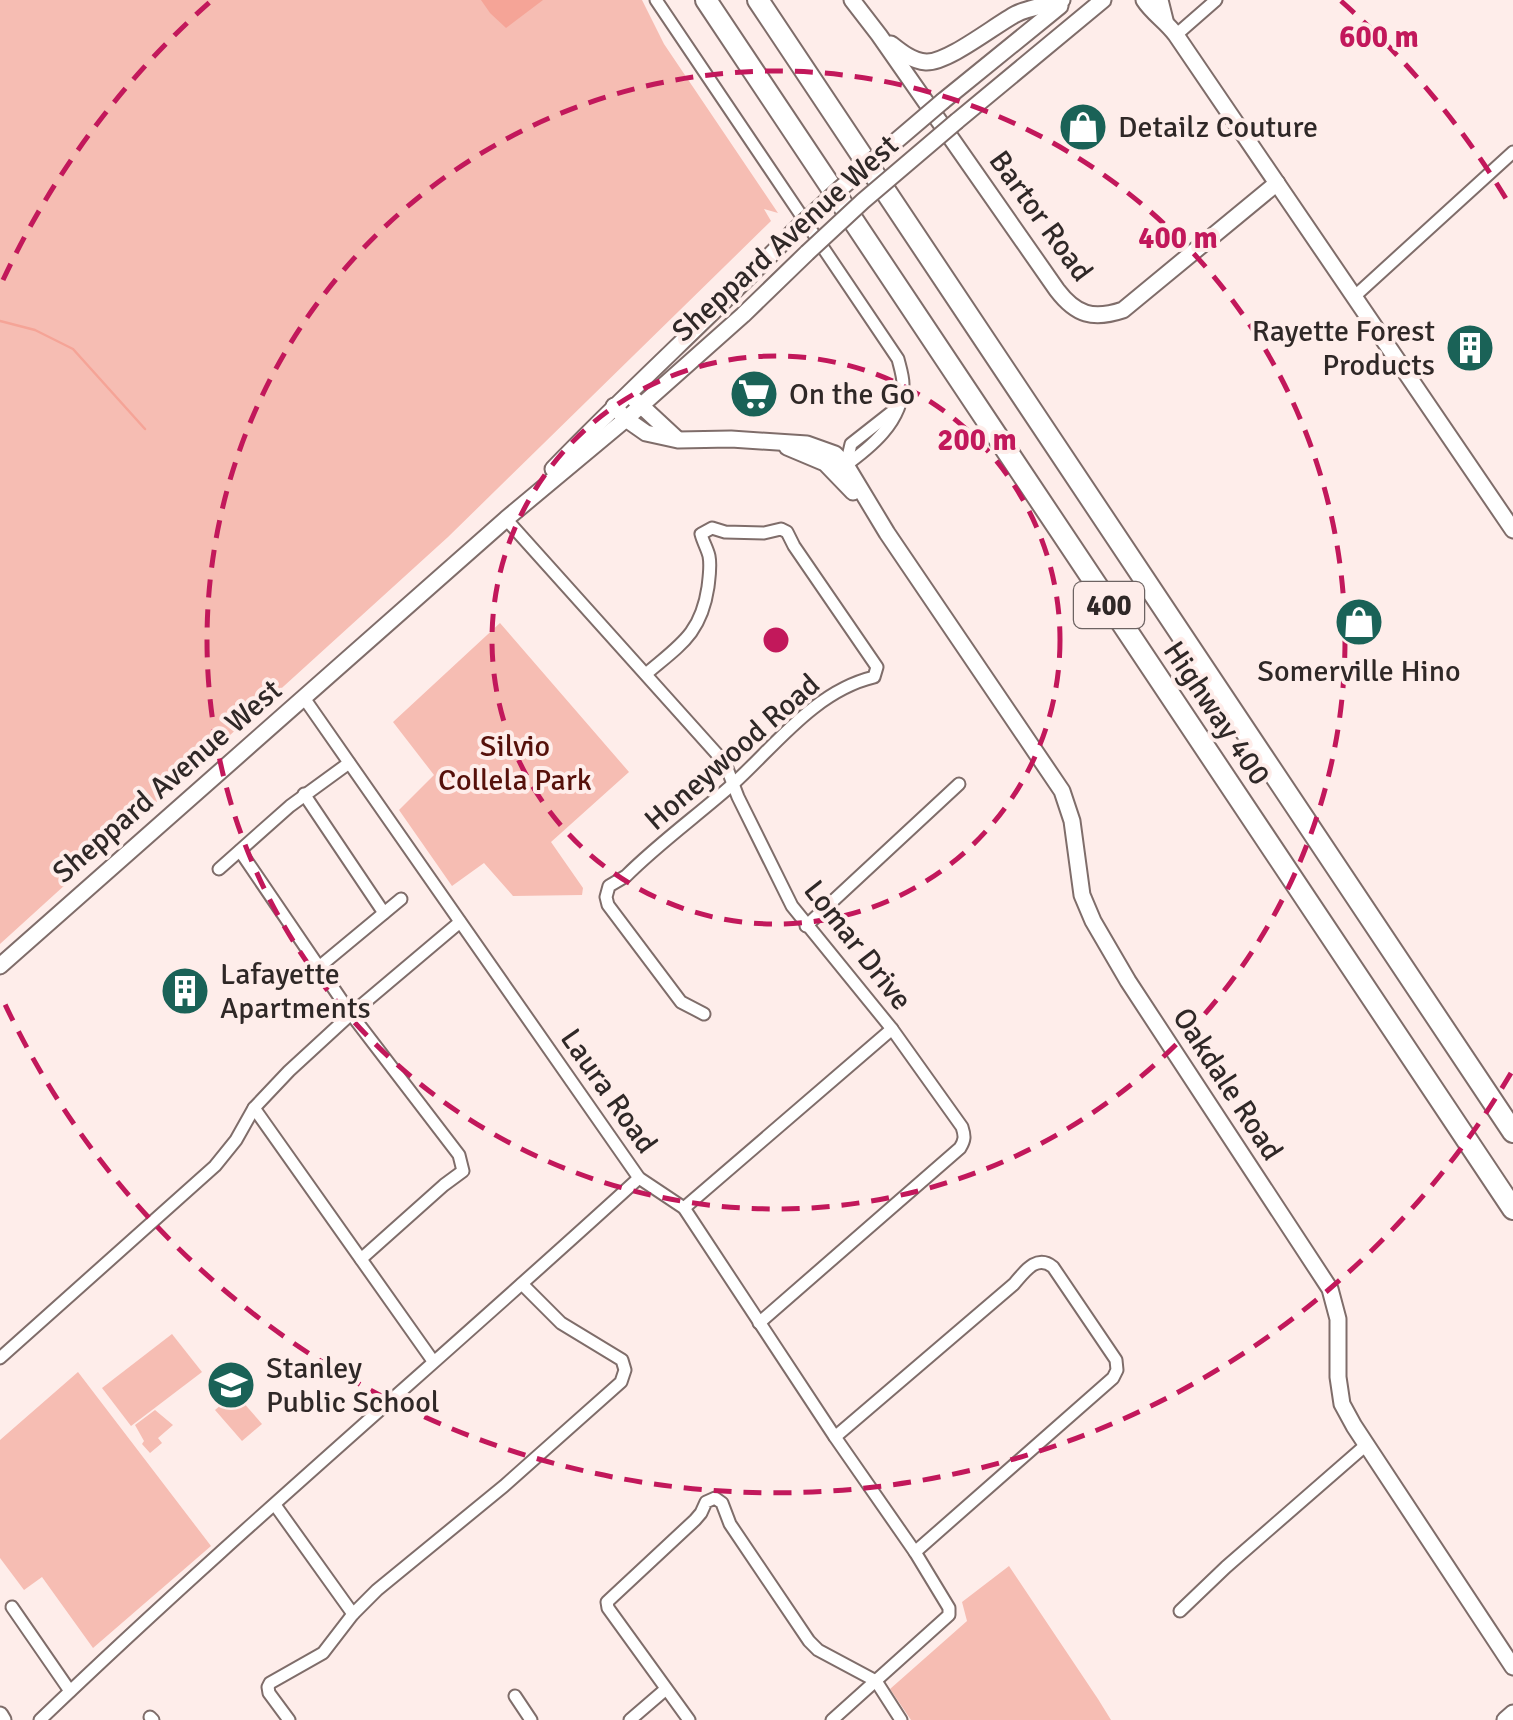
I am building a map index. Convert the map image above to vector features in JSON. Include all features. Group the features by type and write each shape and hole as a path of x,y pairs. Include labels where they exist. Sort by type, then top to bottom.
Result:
{"highway":[{"name":"Highway 400","path":"706,0 1513,1210"},
{"name":"Highway 400","path":"758,0 1513,1132"}],"street":[{"path":"614,406 646,433 678,440 774,442 841,469 886,432 903,385 898,359 656,0"},
{"name":"Bartor Road","path":"852,0 1057,290 1076,310 1105,316 1123,310 1278,183"},
{"path":"879,35 918,60 938,60 1019,13 1064,0"},
{"name":"Sheppard Avenue West","path":"506,519 626,394 793,232 1064,0"},
{"name":"Sheppard Avenue West","path":"0,966 506,519 626,419 863,201 1103,0"},
{"path":"1144,0 1176,35 1513,530"},
{"path":"1160,0 1165,20"},
{"path":"1176,35 1216,0"},
{"path":"1356,296 1513,152"},
{"path":"626,394 642,404 678,440"},
{"name":"Oakdale Road","path":"841,469 1062,791 1072,821 1082,895 1093,921 1330,1290 1338,1319 1342,1404 1513,1667"},
{"name":"Lomar Drive","path":"506,519 725,763 792,906 892,1030 962,1128 964,1142 759,1323"},
{"name":"Honeywood Road","path":"646,674 692,635 698,624 709,578 702,532 712,528 724,532 787,532 877,667 874,678 854,683 808,712 733,784 626,876 609,886 608,905 682,1002 704,1014"},
{"name":"Laura Road","path":"304,698 638,1178 684,1208 949,1608 948,1615 876,1681"},
{"path":"219,870 304,794 348,764"},
{"path":"806,926 960,784"},
{"path":"304,794 384,914"},
{"path":"240,851 351,1014 462,1163 462,1171 454,1179 361,1258"},
{"path":"319,968 401,898"},
{"path":"0,1358 215,1166 254,1108 351,1014 460,922"},
{"path":"684,1208 892,1030"},
{"path":"254,1108 434,1360"},
{"path":"40,1720 638,1178"},
{"path":"835,1437 1032,1266 1040,1261 1053,1268 1116,1360 1117,1370 1113,1378 915,1552"},
{"path":"289,1720 268,1693 275,1679 322,1653 377,1590 504,1486 621,1382 625,1370 622,1360 561,1323 522,1284"},
{"path":"1180,1611 1366,1444"},
{"path":"689,1720 606,1602 714,1498 722,1503 730,1524 808,1641 876,1681 902,1720"},
{"path":"275,1505 353,1614"},
{"path":"12,1608 70,1691"},
{"path":"832,1720 876,1681"},
{"path":"630,1720 666,1688"},
{"path":"516,1696 531,1720"},
{"path":"1505,1720 1513,1713"}],"green space":[{"path":"0,0 642,0 664,44 778,213 764,209 771,221 448,537 0,944"},
{"name":"Silvio Collela Park","path":"500,623 629,772 551,842 583,888 582,895 513,896 484,863 452,886 399,810 434,775 393,722"},
{"path":"172,1334 202,1372 131,1426 102,1388"},
{"path":"78,1372 211,1546 93,1648 42,1577 24,1590 0,1558 0,1440"},
{"path":"235,1393 262,1424 242,1441 215,1410"},
{"path":"155,1410 173,1425 158,1438 162,1443 150,1453 135,1425"},
{"path":"1009,1566 1111,1720 911,1720 890,1689 967,1621 962,1602"}],"shaded area":[{"path":"481,0 543,0 506,28"}],"waterway":[{"path":"0,321 35,330 73,349 145,429"}],"place":[{"name":"Detailz Couture","path":"1083,127"},
{"name":"Rayette Forest Products","path":"1470,348"},
{"name":"On the Go","path":"754,394"},
{"name":"Somerville Hino","path":"1359,622"},
{"name":"Lafayette Apartments","path":"185,991"},
{"name":"Stanley Public School","path":"231,1385"}]}
